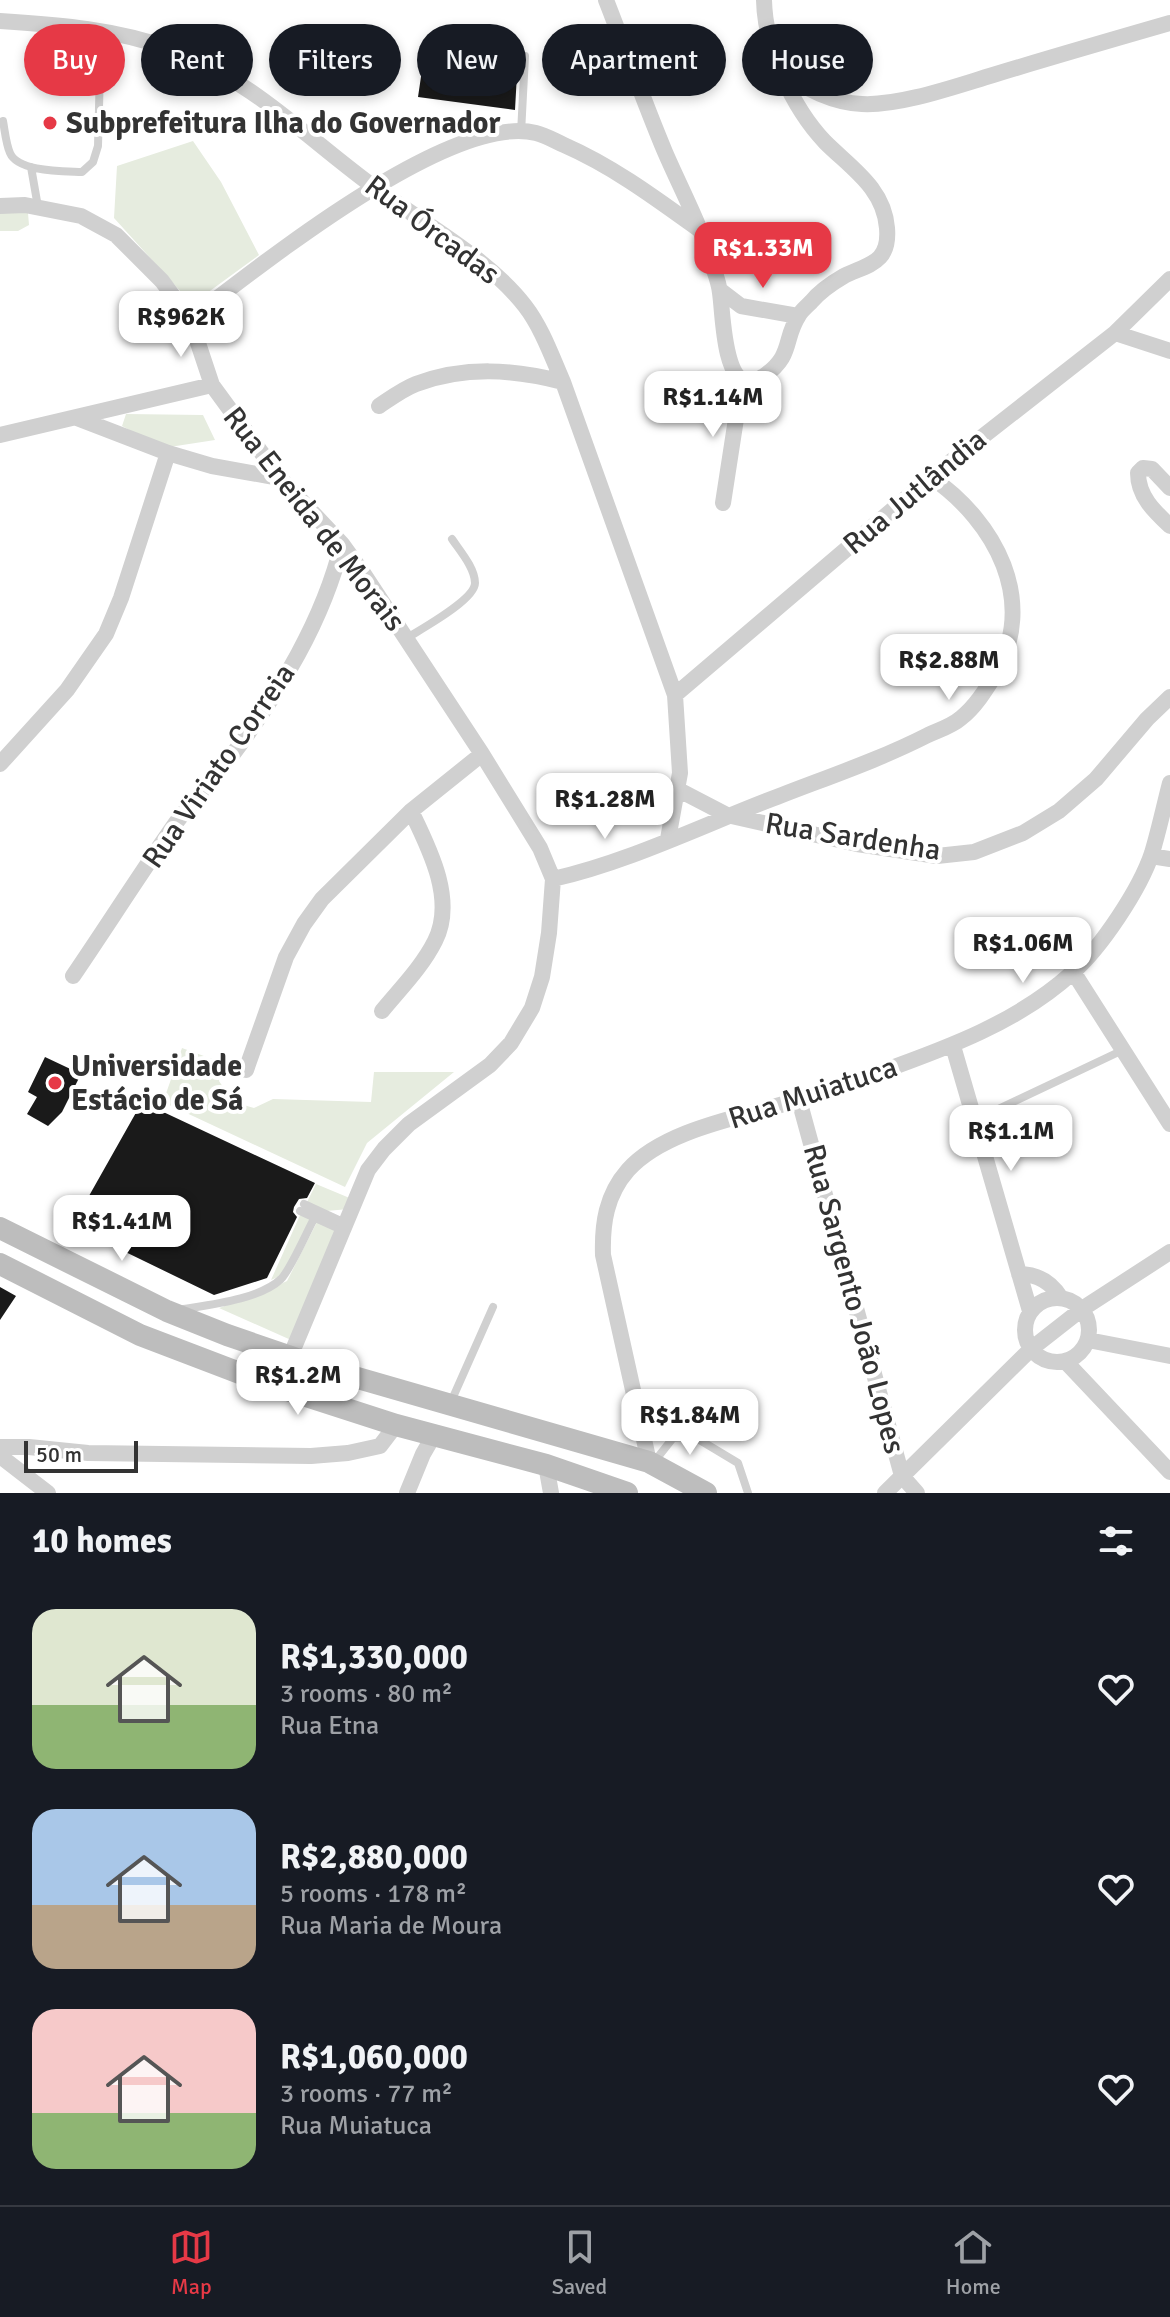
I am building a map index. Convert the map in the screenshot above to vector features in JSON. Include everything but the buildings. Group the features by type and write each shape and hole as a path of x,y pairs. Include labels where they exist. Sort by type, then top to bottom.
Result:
{"main road":[{"path":"0,1228 167,1311 290,1357 651,1463 706,1493"},
{"path":"0,1264 140,1335 266,1383 396,1425 546,1465 627,1493"},
{"path":"140,1335 187,1345 270,1373 282,1369 290,1357"}],"street":[{"path":"606,0 650,116 705,241 720,290 727,350 737,375 749,382 758,380 776,367 788,347 798,316 820,292 878,260 886,248 888,231 884,210 873,190 804,115 792,96"},
{"path":"764,0 770,24"},
{"name":"Rua Órcadas","path":"0,21 30,24"},
{"path":"827,96 860,104 879,104 944,90 1170,23"},
{"name":"Rua Órcadas","path":"125,35 173,50 224,72 279,110 373,187 496,273 526,307 543,335 563,382 675,695 680,773 668,839"},
{"path":"190,319 256,268 373,187 461,141 497,133 534,132 591,156 634,182 698,229"},
{"name":"Rua Eneida de Morais","path":"0,206 25,205 81,216 116,235 162,281 190,319 212,385 280,478 342,544 407,638 540,848 553,879 542,977 532,1008 511,1043 490,1065 409,1124 368,1170 290,1357"},
{"name":"Rua Jutlândia","path":"675,695 931,477 1115,333 1170,279"},
{"path":"720,290 741,306 798,316"},
{"path":"1115,333 1170,351"},
{"path":"379,406 414,385 451,375 488,370 524,372 563,382"},
{"path":"723,503 742,380"},
{"path":"0,435 212,385"},
{"path":"77,418 168,453 212,466 280,478"},
{"path":"0,764 67,690 106,634 121,598 168,453"},
{"path":"1170,488 1152,469 1143,468 1138,473 1140,490 1153,510 1170,526"},
{"path":"553,879 668,839 896,751 960,719 983,695 1000,665 1013,631 1008,573 974,514 955,493 931,477"},
{"name":"Rua Viriato Correia","path":"73,976 177,822 233,754 272,697 308,636 335,573 342,544"},
{"name":"Rua Sardenha","path":"677,789 727,815 899,851 937,856 974,852 1023,833 1059,811 1096,779 1170,697"},
{"path":"246,1070 286,957 322,899 411,811 482,754"},
{"name":"Rua Muiatuca","path":"651,1463 603,1255 602,1224 611,1197 628,1171 655,1148 690,1132 799,1100 953,1046 1027,1007 1074,973 1114,924 1151,856 1170,783"},
{"path":"382,1011 425,958 436,941 442,923 442,899 436,869 411,811"},
{"path":"1151,856 1170,859"},
{"path":"1074,973 1170,1124"},
{"path":"953,1046 1030,1311"},
{"name":"Rua Sargento João Lopes","path":"799,1100 902,1476 917,1493"},
{"path":"885,1493 1031,1349 1082,1309 1170,1252"},
{"path":"1019,1274 1029,1274 1053,1285 1061,1298"},
{"path":"1049,1298 1061,1298 1073,1301 1082,1309 1089,1324 1088,1340 1079,1353 1065,1361 1052,1362 1031,1349 1025,1337 1025,1324 1030,1311 1039,1303 1049,1298"},
{"path":"1088,1340 1170,1356"},
{"path":"1065,1361 1170,1472"},
{"path":"0,1447 88,1453 311,1456 380,1446 396,1425"},
{"path":"407,1493 434,1435"},
{"path":"20,1474 20,1456 29,1447"},
{"path":"0,1456 48,1493"},
{"path":"546,1465 551,1493"}],"lane":[{"path":"3,121 10,155 15,161 31,167 82,172 93,162 98,146 99,96"},
{"path":"521,133 523,96"},
{"path":"31,167 38,208"},
{"path":"407,638 459,604 473,590 475,582 471,569 452,539"},
{"path":"974,1120 1123,1050"},
{"path":"302,1207 344,1226 315,1217 302,1207"},
{"path":"167,1311 223,1303 260,1290 282,1278 315,1217"},
{"path":"450,1405 493,1307"},
{"path":"651,1463 673,1438 693,1436 738,1463 748,1493"}],"shaded area":[{"path":"193,141 221,182 259,255 192,304 114,218 117,166"},
{"path":"0,212 28,213 29,225 18,231 0,231"},
{"path":"126,414 203,415 215,440 163,448 122,426"},
{"path":"182,1048 223,1063 219,1081 233,1102 254,1108 273,1099 371,1102 374,1072 454,1072 367,1143 345,1187 163,1102"},
{"path":"316,1184 352,1199 349,1209 326,1211 307,1202"},
{"path":"301,1213 312,1218 282,1275 271,1280"},
{"path":"317,1222 338,1232 291,1340 219,1308 287,1281"}],"place":[{"name":"Subprefeitura Ilha do Governador","path":"50,123"},
{"name":"Universidade Estácio de Sá","path":"55,1083"}]}
